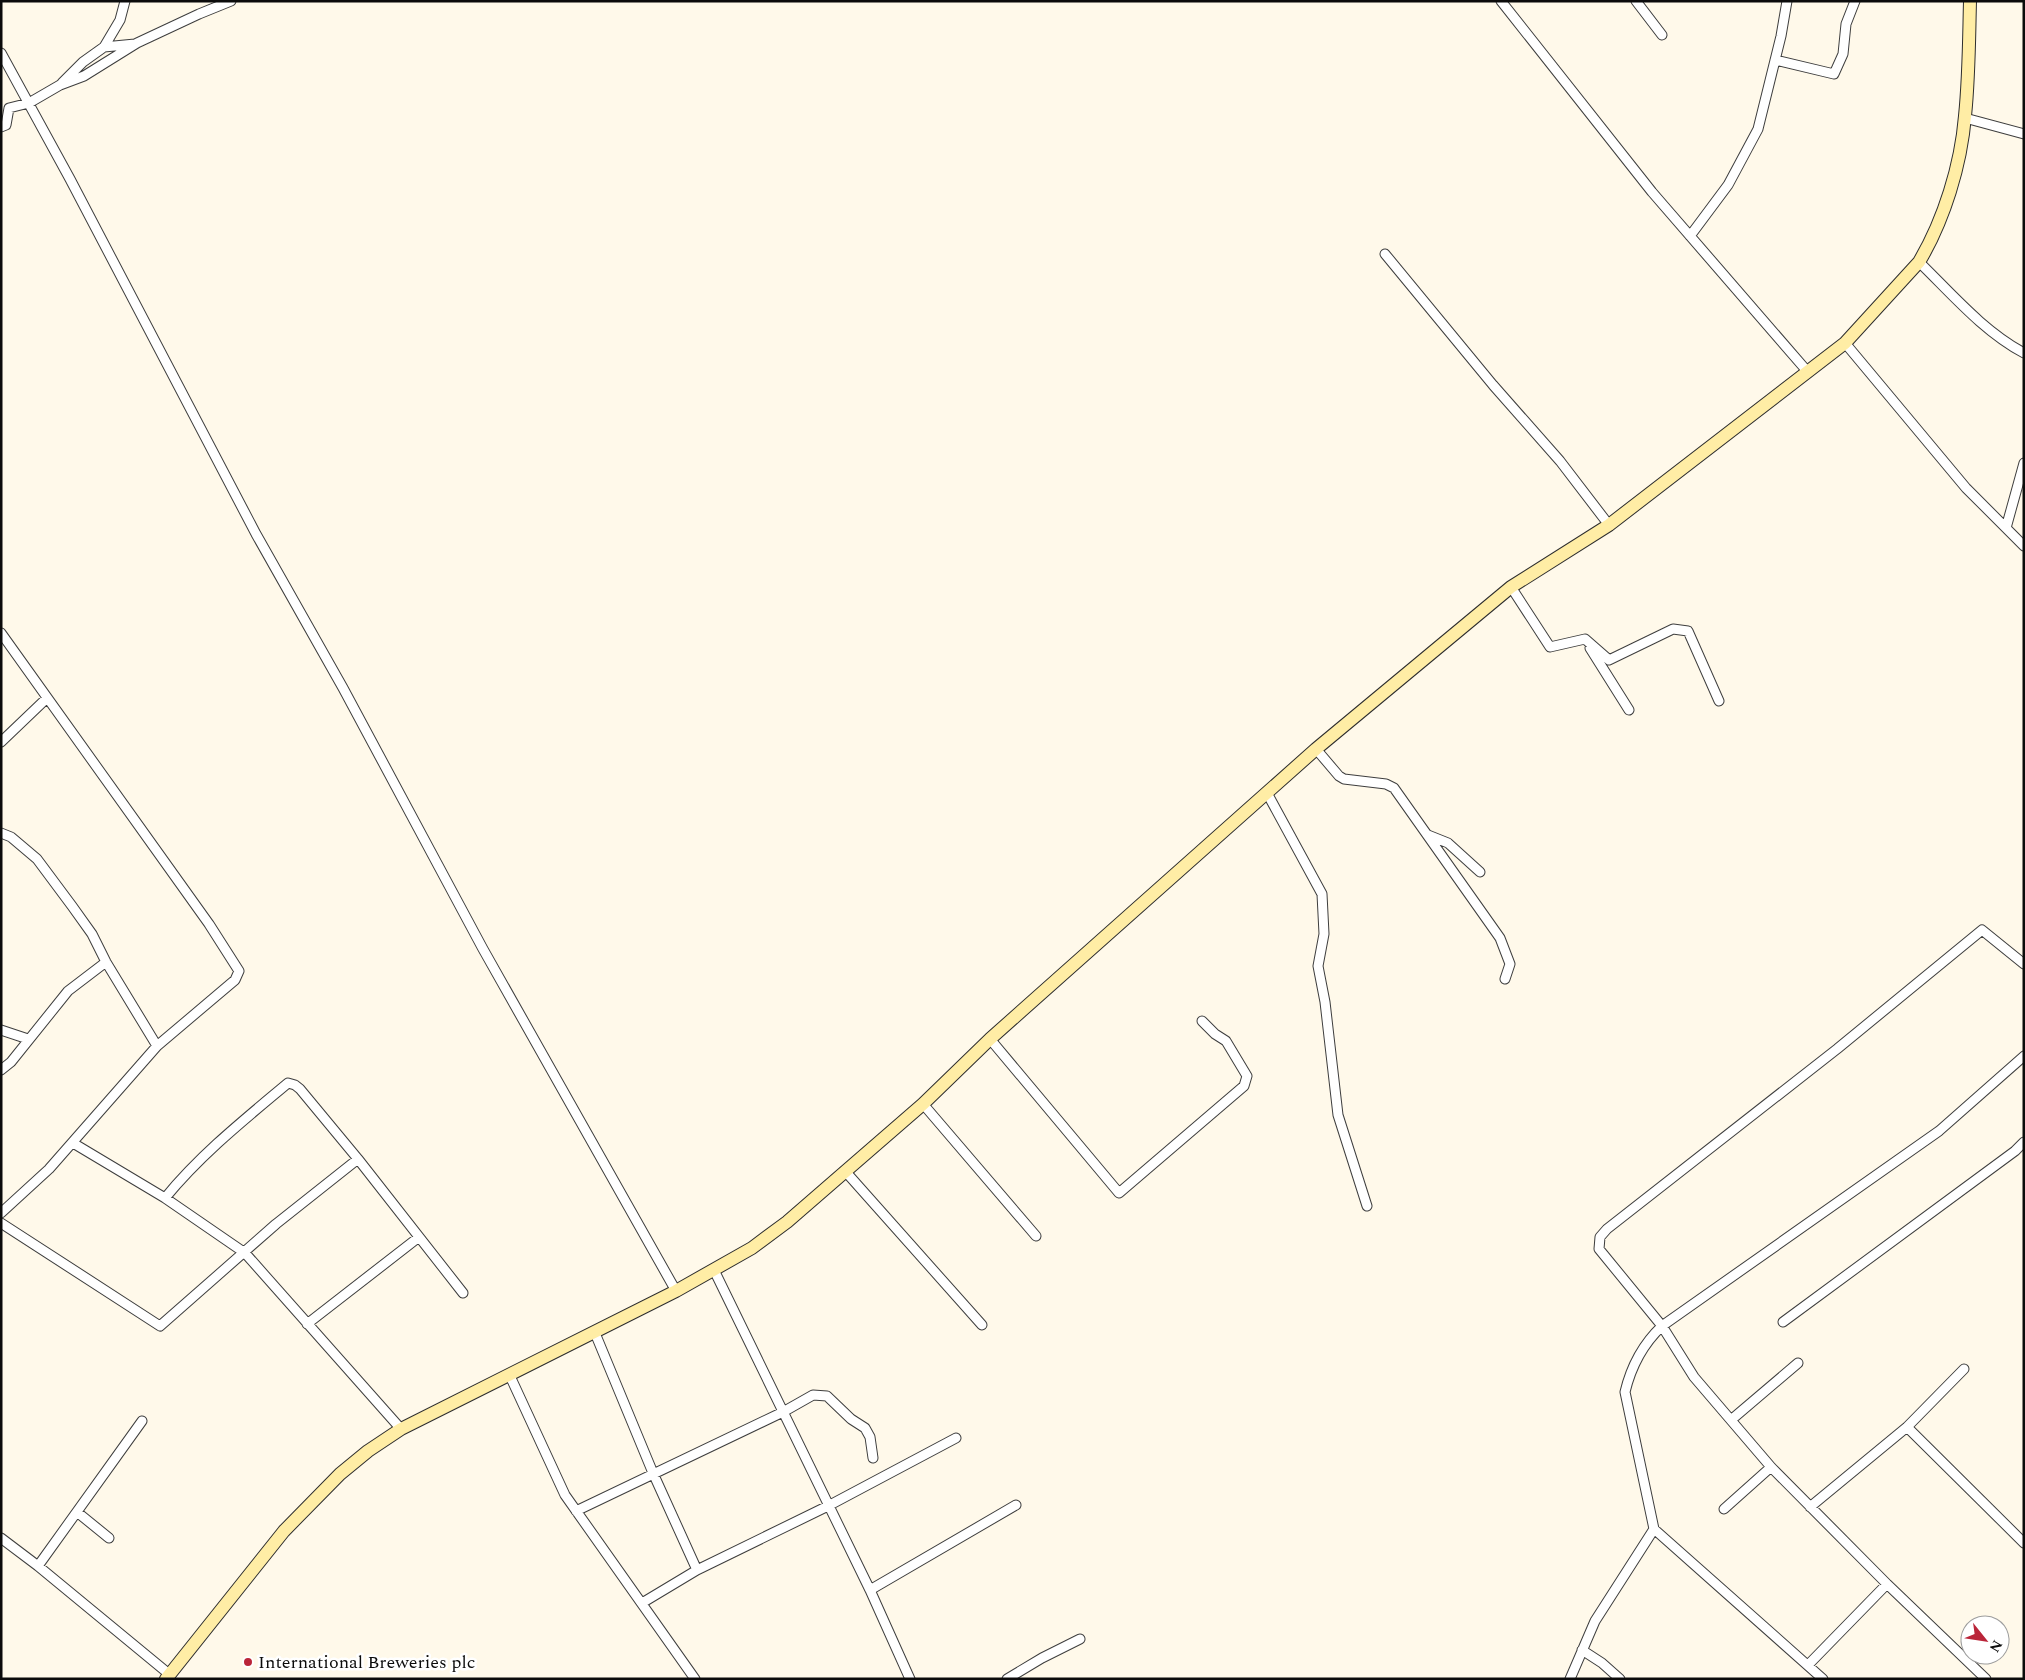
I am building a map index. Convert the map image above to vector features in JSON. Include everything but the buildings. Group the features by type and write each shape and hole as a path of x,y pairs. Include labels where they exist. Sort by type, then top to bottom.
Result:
{"main road":[{"path":"167,1676 284,1531 340,1474 368,1451 401,1429 510,1376 676,1291 752,1248 787,1222 922,1104 990,1039 1316,749 1511,587 1609,525 1845,343 1919,262 1928,246 1956,173 1965,118 1970,1"}],"street":[{"path":"60,85 83,62 104,47 120,20 125,1"},
{"path":"1,127 6,125 9,108 29,103 60,85 84,76 137,44 231,1"},
{"path":"1501,1 1583,108 1690,236 1807,371"},
{"path":"1636,1 1662,35"},
{"path":"1690,236 1728,185 1758,129 1787,1"},
{"path":"1775,60 1834,74 1843,54 1846,24 1855,1"},
{"path":"104,47 137,44"},
{"path":"1,53 70,179 256,534 343,688 484,949 676,1291"},
{"path":"1965,118 2024,134"},
{"path":"1385,254 1493,385 1560,462 1609,525"},
{"path":"1919,262 1988,330 2024,353"},
{"path":"1845,343 1966,488 2024,546"},
{"path":"2006,528 2024,464"},
{"path":"1511,587 1550,646 1585,639"},
{"path":"1585,639 1609,660 1673,629 1688,631 1719,702"},
{"path":"1,633 238,967 238,974 235,980 157,1046 49,1169 1,1213"},
{"path":"1585,639 1629,710"},
{"path":"1,742 47,698"},
{"path":"1316,749 1339,776 1344,779 1386,784 1394,788 1500,938 1510,964 1505,979"},
{"path":"1267,793 1322,894 1324,934 1318,966 1325,1002 1338,1115 1367,1206"},
{"path":"1,833 10,837 37,859 92,934 106,962 157,1046"},
{"path":"1428,834 1448,843 1480,872"},
{"path":"1986,1679 1887,1584 1771,1467 1694,1376 1662,1326 1599,1249 1600,1237 1607,1229 1837,1049 1982,930 2024,964"},
{"path":"1,1070 68,992 106,962"},
{"path":"990,1039 1118,1193 1244,1086 1247,1081 1247,1076 1226,1041 1215,1034 1202,1020"},
{"path":"1,1030 28,1040"},
{"path":"1823,1679 1654,1529 1624,1392 1628,1378 1649,1339 1662,1326 1939,1131 2024,1056"},
{"path":"165,1198 186,1172 206,1153 288,1083 295,1085 358,1159 462,1293"},
{"path":"922,1104 1036,1236"},
{"path":"1783,1322 2015,1151 2024,1142"},
{"path":"73,1143 165,1198 245,1253 401,1429"},
{"path":"1,1223 160,1326 276,1224 358,1159"},
{"path":"845,1171 982,1325"},
{"path":"307,1324 419,1237"},
{"path":"714,1270 870,1590 910,1679"},
{"path":"595,1333 653,1473 697,1570"},
{"path":"1731,1420 1798,1363"},
{"path":"1810,1507 1908,1427 1964,1368"},
{"path":"510,1376 565,1495 695,1679"},
{"path":"576,1511 783,1412 813,1395 827,1396 851,1419 865,1428 870,1437 873,1458"},
{"path":"38,1566 142,1421"},
{"path":"1908,1427 2024,1543"},
{"path":"642,1603 697,1570 828,1506 956,1438"},
{"path":"1724,1509 1771,1467"},
{"path":"870,1590 1016,1505"},
{"path":"76,1512 109,1538"},
{"path":"1570,1679 1595,1621 1654,1529"},
{"path":"1,1538 38,1566 167,1676"},
{"path":"1808,1665 1887,1584"},
{"path":"1008,1679 1079,1640"},
{"path":"1582,1650 1602,1663 1620,1679"}],"place":[{"name":"International Breweries plc","path":"248,1662"}]}
